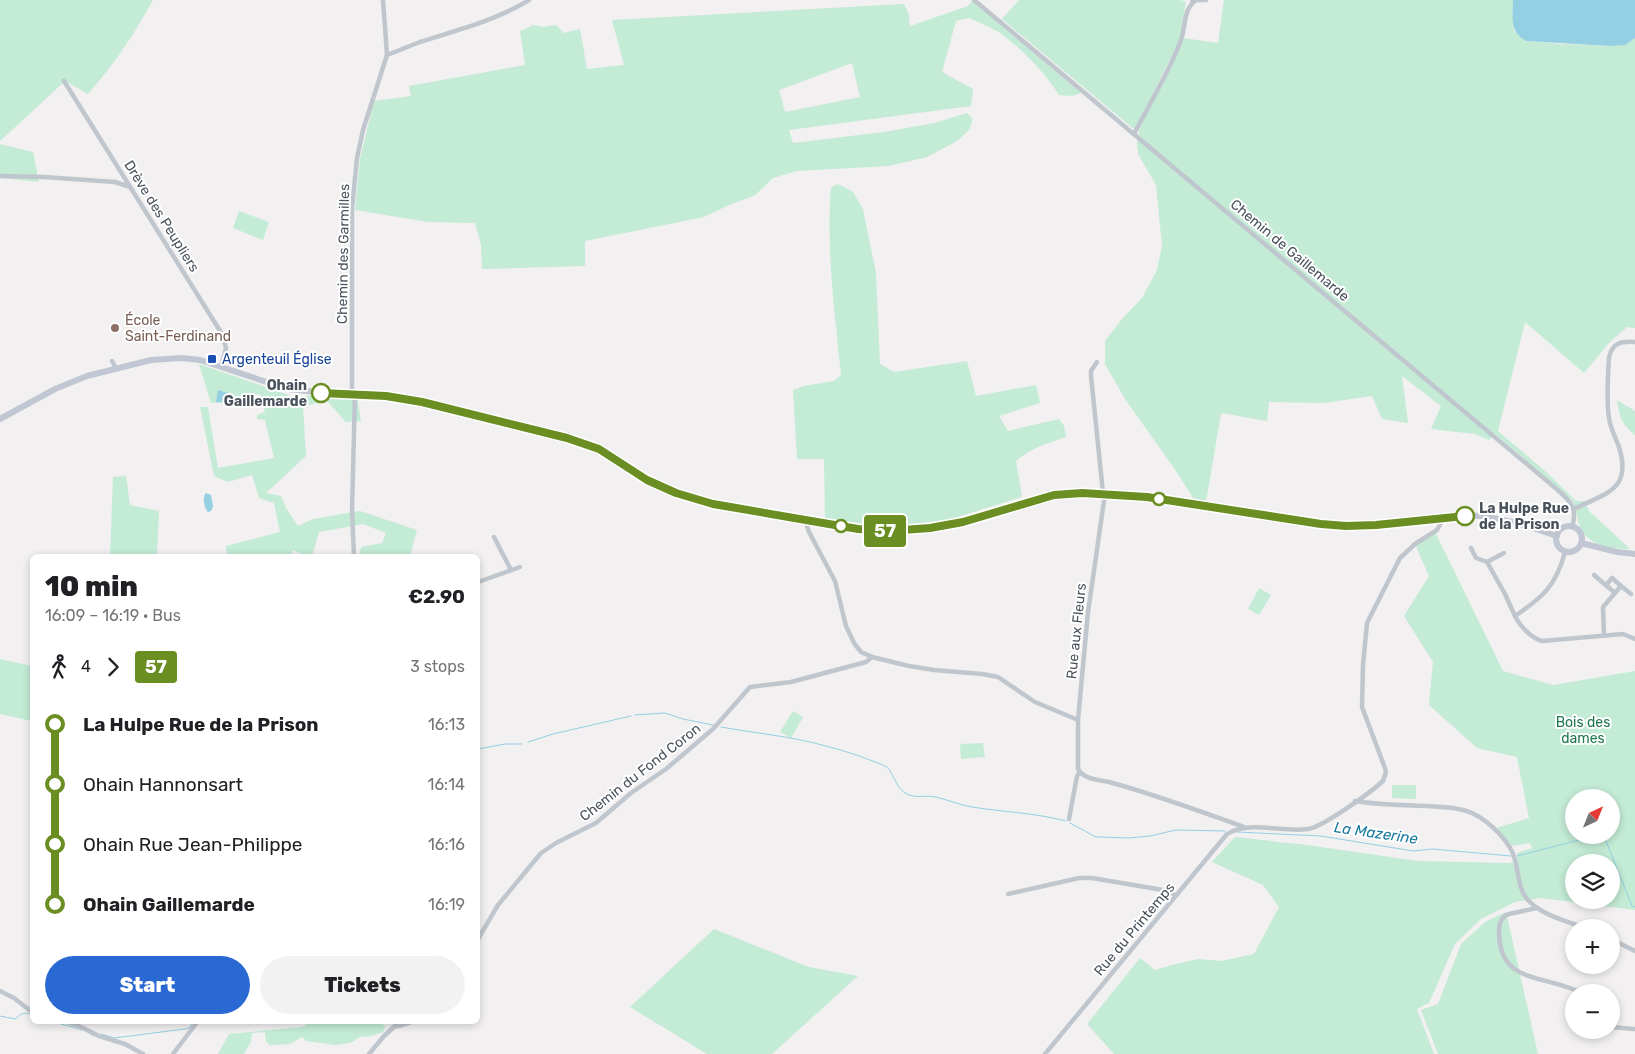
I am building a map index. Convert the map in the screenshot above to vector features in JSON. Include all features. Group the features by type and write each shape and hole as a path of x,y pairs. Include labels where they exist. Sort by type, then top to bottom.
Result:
{"main road":[{"path":"0,419 71,382 116,368 173,357 200,360 288,389 386,396 422,402 567,438 599,449 647,480 676,493 713,504 807,521 876,530 921,529 963,522 1054,495 1104,493 1147,497 1321,524 1346,526 1376,525 1444,517 1487,517 1523,525 1557,536"},
{"path":"1572,527 1576,528 1581,535 1582,543 1573,552 1566,552 1559,547 1556,540 1561,530 1572,527"},
{"path":"1582,543 1617,552 1635,554"}],"street":[{"name":"Chemin des Garmilles","path":"354,554 352,511 352,209 357,158 368,113 387,56 383,0"},
{"path":"387,56 418,43 489,20 529,0"},
{"name":"Chemin de Gaillemarde","path":"974,0 1554,486 1570,501 1574,509"},
{"path":"1134,134 1174,56 1183,34 1188,7 1193,0 1206,0"},
{"name":"Drève des Peupliers","path":"64,81 224,338 226,351 221,367"},
{"path":"0,176 115,182 131,188"},
{"path":"1572,527 1575,515 1574,509 1608,493 1614,488 1620,477 1622,459 1608,417 1609,357 1610,352 1618,344 1622,342 1635,342"},
{"path":"112,360 116,368"},
{"name":"Rue aux Fleurs","path":"1069,819 1077,776 1080,772 1078,765 1078,720 1088,612 1104,493 1090,376 1091,370 1097,362"},
{"path":"1080,772 1089,777 1140,791 1246,828 1297,830 1314,828 1329,820 1383,781 1386,772 1362,707 1363,665 1368,619 1400,558 1411,546 1437,530 1444,517"},
{"path":"807,521 809,532 835,581 846,626 854,643 861,652 872,657 924,669 982,674 998,678 1035,702 1078,720"},
{"path":"494,538 511,570"},
{"path":"1471,548 1476,558 1487,562 1519,624 1539,640 1622,634 1635,639"},
{"path":"1515,616 1549,588 1559,572 1566,552"},
{"path":"1487,562 1504,553"},
{"path":"480,581 520,567"},
{"path":"1594,575 1615,593"},
{"path":"1606,585 1612,578 1631,594"},
{"path":"1604,635 1603,607 1621,586"},
{"name":"Chemin du Fond Coron","path":"480,936 498,905 542,853 556,843 596,823 631,793 666,769 713,729 750,687 791,682 866,662 872,657"},
{"path":"1356,801 1456,808 1475,815 1494,828 1512,850 1516,860 1520,887 1527,899 1538,908 1565,919"},
{"name":"Rue du Printemps","path":"1045,1054 1227,834 1237,829 1246,828"},
{"path":"1008,894 1080,878 1096,878 1163,890 1176,896"},
{"path":"1538,908 1509,914 1502,919 1500,924 1500,944 1504,959 1516,971 1565,987"},
{"path":"1620,944 1635,951"},
{"path":"0,991 14,998 30,1010"},
{"path":"74,1024 99,1036 125,1044 142,1054"},
{"path":"173,1054 196,1024"},
{"path":"369,1054 395,1024"},
{"path":"1620,1028 1635,1029"}],"green space":[{"path":"0,0 153,0 123,49 88,94 65,81 0,141"},
{"path":"1019,0 1185,1 1179,41 1135,130 1002,19"},
{"path":"1224,0 1513,0 1514,31 1526,41 1610,46 1625,45 1635,38 1635,328 1627,327 1609,343 1584,373 1525,322 1498,431 1545,471 1576,501 1584,501 1589,511 1630,549 1602,546 1585,535 1581,529 1575,506 1571,499 1495,434 1489,440 1475,434 1431,429 1441,406 1402,376 1408,423 1382,419 1372,396 1324,403 1269,402 1267,421 1221,413 1206,502 1195,501 1125,399 1105,364 1105,341 1142,298 1157,270 1162,246 1156,185 1138,154 1137,142 1140,127 1183,38 1218,43"},
{"path":"972,1 1081,93 1072,96 1059,95 1047,78 1017,46 1000,33 969,18 956,21 942,72 973,89 971,106 789,130 793,143 884,132 935,123 967,113 973,119 969,130 957,141 927,157 889,166 797,171 773,178 754,196 731,204 704,217 585,241 585,266 482,269 481,245 475,223 428,222 355,210 360,159 374,101 411,96 409,86 525,65 520,31 533,25 543,27 556,25 564,33 580,29 587,69 624,65 612,20 904,4 909,15 910,26 968,6","holes":["852,63 860,97 785,112 779,90"]},
{"path":"0,144 33,152 39,182 0,178"},
{"path":"838,184 853,192 863,209 876,273 880,364 894,372 967,361 976,396 1036,385 1040,403 999,416 1008,431 1059,419 1064,426 1066,437 1034,449 1016,461 1022,497 948,520 883,527 825,518 824,459 797,459 793,390 804,386 834,381 841,375 832,281 830,234 831,187"},
{"path":"239,211 269,222 263,240 233,228"},
{"path":"199,364 297,398 320,393 356,390 361,421 346,422 327,401 303,406 306,456 266,493 281,496 286,508 298,526 313,519 360,511 417,530 411,554 359,554 361,547 382,543 386,533 363,524 319,532 313,554 301,554 292,550 293,554 227,554 226,546 280,532 274,503 259,498 252,475 228,482 214,476 200,407 208,407 218,468 274,458 265,420 257,419 257,415 265,412 260,394 234,397 234,403 211,403"},
{"path":"1617,400 1635,411 1635,435 1622,420"},
{"path":"126,476 130,505 159,511 157,554 110,554 113,477"},
{"name":"Bois des dames","path":"1435,532 1503,671 1553,685 1635,671 1635,910 1620,908 1620,854 1565,854 1565,901 1541,898 1515,902 1481,919 1455,944 1429,1003 1417,1009 1434,1054 1114,1054 1087,1024 1140,958 1155,970 1199,959 1221,961 1254,954 1279,907 1263,885 1212,862 1235,837 1418,861 1510,863 1517,860 1517,853 1532,848 1530,843 1511,845 1496,828 1529,818 1517,757 1477,748 1429,705 1433,662 1404,616 1429,576 1415,544"},
{"path":"1259,588 1271,595 1259,615 1248,609"},
{"path":"0,659 30,666 30,721 0,714"},
{"path":"793,711 803,717 791,738 780,732"},
{"path":"983,743 985,757 961,759 960,744"},
{"path":"1392,785 1416,785 1416,799 1392,798"},
{"path":"1506,912 1538,1054 1438,1054 1421,1010 1438,1004 1461,944 1485,922"},
{"path":"714,929 809,967 858,976 772,1054 707,1054 630,1007"},
{"path":"307,1024 383,1024 385,1026 383,1032 372,1036 360,1037 350,1043 335,1045 306,1041 302,1037 290,1044 269,1045 266,1041 265,1032 252,1033 251,1042 244,1054 218,1054 229,1034 302,1027"}],"water":[{"path":"1513,0 1635,0 1635,38 1625,45 1610,46 1526,41 1514,29"},
{"path":"218,390 234,397 233,401 216,402"},
{"path":"206,493 211,495 213,506 211,511 208,512 204,502"}],"waterway":[{"path":"635,715 665,713 713,725"},
{"path":"528,742 553,734 631,716"},
{"path":"721,727 810,742 860,756 887,767 900,788 912,796 936,797 972,807 1031,814 1066,821"},
{"path":"480,749 505,744 522,744"},
{"name":"La Mazerine","path":"1070,823 1096,837 1129,838 1150,836 1176,830 1225,831"},
{"name":"La Mazerine","path":"1237,832 1321,836 1413,851 1432,849 1511,856"},
{"name":"La Mazerine","path":"1517,856 1583,839 1606,841 1632,906 1635,907"},
{"path":"0,1016 15,1019 23,1014 30,1014"},
{"path":"61,1024 82,1030"},
{"path":"102,1034 114,1038 185,1029 189,1028 192,1024"},
{"path":"90,1034 94,1036"}],"bus line":[{"name":"57","path":"321,393 386,396 422,402 567,438 599,449 647,480 676,493 713,504 858,529 889,531 930,528 963,522 1033,500 1068,493 1119,494 1147,497 1321,524 1346,526 1376,525 1465,516"}],"place":[{"name":"École Saint-Ferdinand","path":"115,328"},
{"name":"Argenteuil Église","path":"212,359"},
{"name":"Ohain Gaillemarde","path":"321,393"},
{"name":"La Hulpe Rue de la Prison","path":"1465,516"}]}
